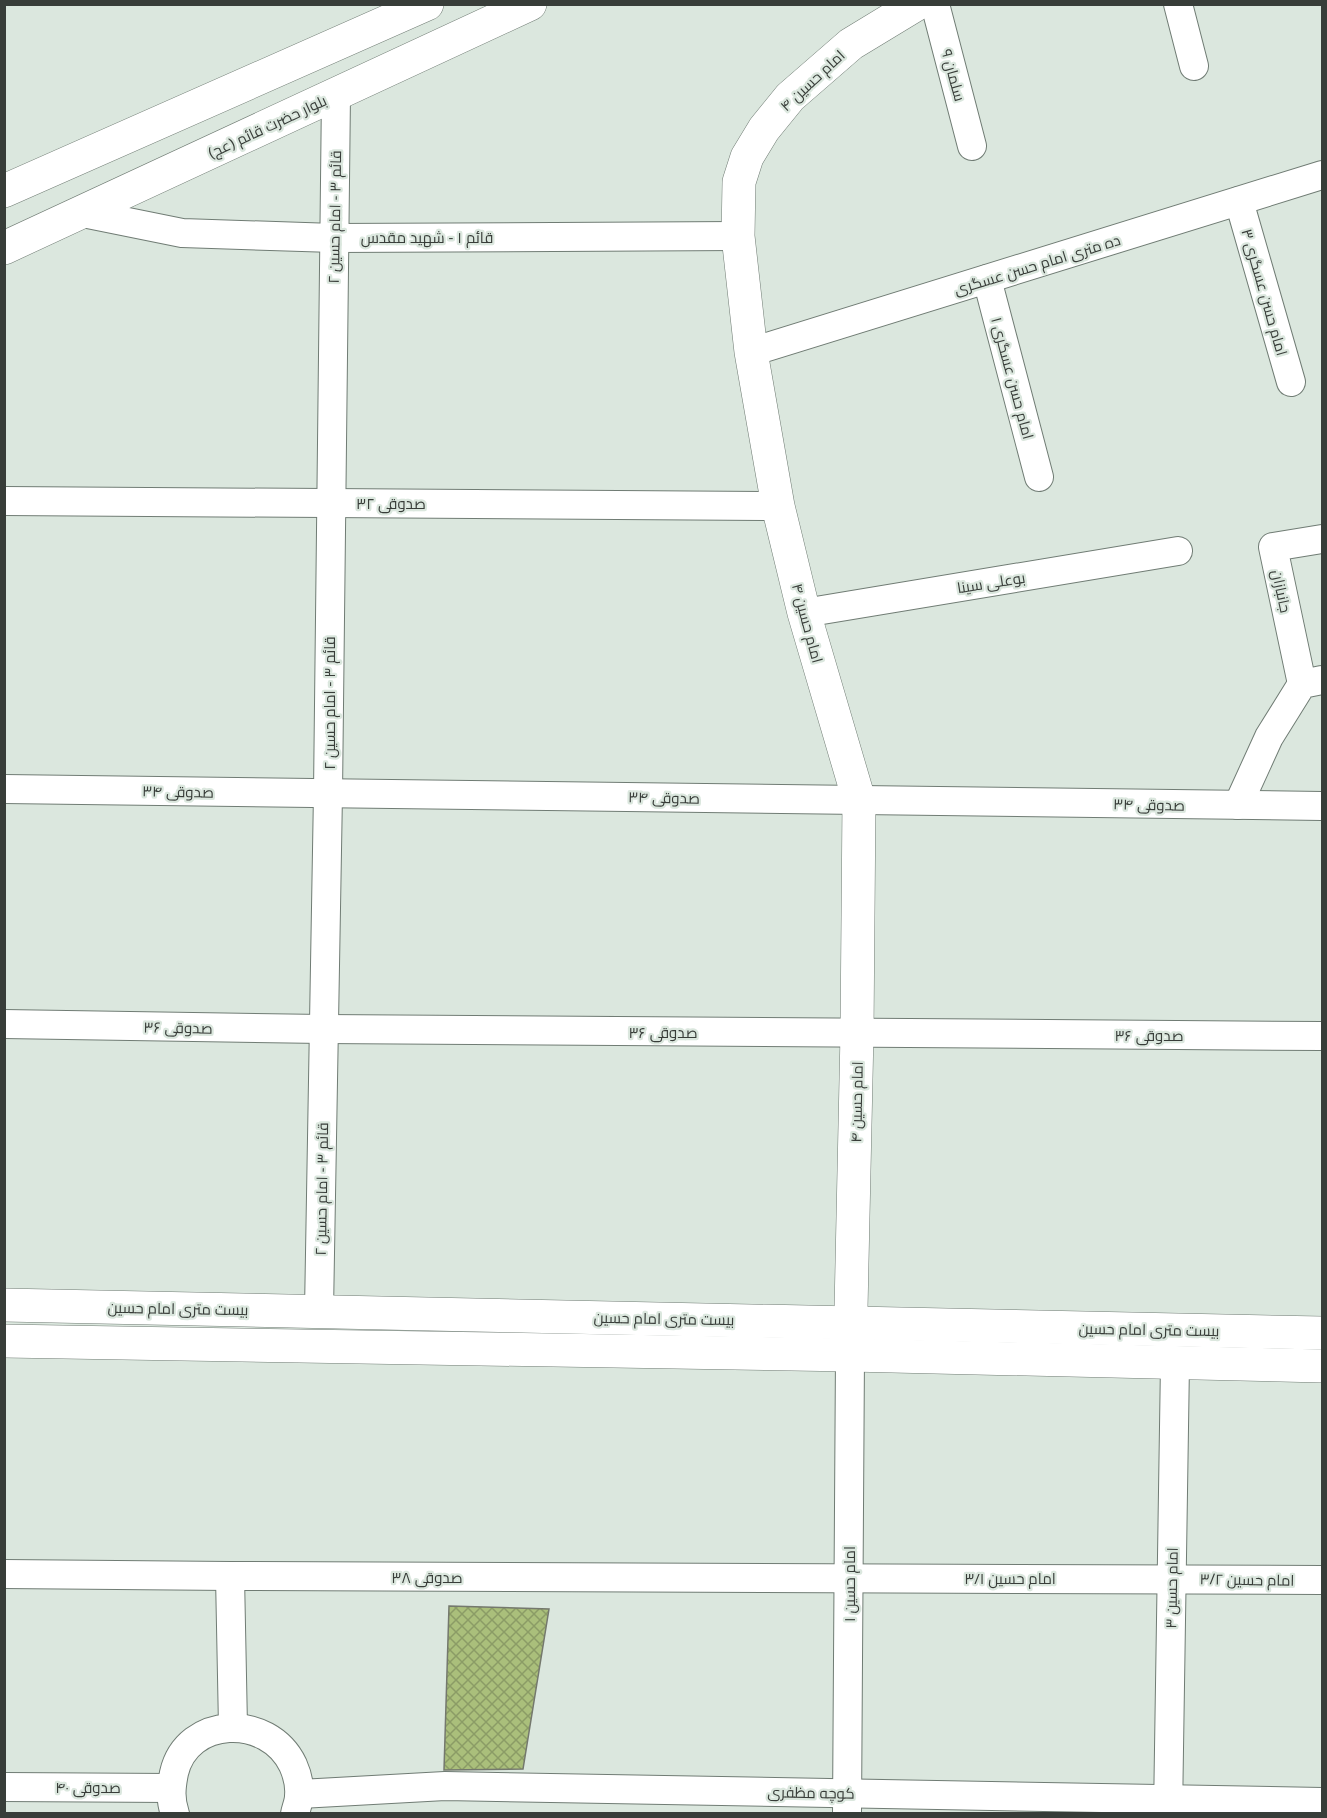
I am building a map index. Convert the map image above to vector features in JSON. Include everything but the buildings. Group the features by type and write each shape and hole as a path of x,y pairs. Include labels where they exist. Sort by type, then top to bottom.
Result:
{"main road":[{"path":"4,191 427,4"},
{"name":"بلوار حضرت قائم (عج)","path":"4,248 530,4"},
{"name":"امام حسین ۴","path":"850,1355 859,800 804,613 778,506 752,352 738,236 739,182 747,157 764,129 790,97 851,44 917,4"},
{"name":"بیست متری امام حسین","path":"4,1305 1323,1333"},
{"path":"4,1341 850,1355 1323,1366"}],"street":[{"name":"سلمان ۹","path":"935,4 972,146"},
{"path":"1178,4 1194,66"},
{"name":"قائم ۳ - امام حسین ۲","path":"319,1311 336,94"},
{"name":"ده متری امام حسن عسگری","path":"752,352 1323,175"},
{"name":"امام حسن عسگری ۳","path":"1239,201 1291,382"},
{"name":"قائم ۱ - شهید مقدس","path":"82,213 182,233 334,238 738,236"},
{"name":"امام حسن عسگری ۱","path":"987,279 1039,477"},
{"name":"صدوقی ۳۲","path":"4,501 778,506"},
{"name":"جانبازان","path":"1312,682 1273,547 1323,538"},
{"name":"بوعلی سینا","path":"804,613 1178,551"},
{"path":"1238,805 1269,737 1312,682"},
{"name":"صدوقی ۳۴","path":"4,789 1323,806"},
{"name":"صدوقی ۳۶","path":"4,1024 323,1029 1323,1036"},
{"name":"امام حسین ۱","path":"847,1803 850,1355"},
{"name":"امام حسین ۳","path":"1168,1807 1175,1363"},
{"name":"صدوقی ۳۸","path":"4,1574 849,1579"},
{"path":"230,1576 233,1727"},
{"name":"امام حسین ۳/۱","path":"849,1579 1172,1578"},
{"name":"امام حسین ۳/۲","path":"1172,1578 1323,1580"},
{"path":"173,1801 175,1767 185,1751 198,1738 215,1730 233,1727 254,1730 273,1739 288,1754 297,1773 297,1804"},
{"name":"کوچه مظفری","path":"297,1804 445,1786 847,1803 1168,1807 1323,1802"},
{"name":"صدوقی ۴۰","path":"4,1787 173,1801"}]}
